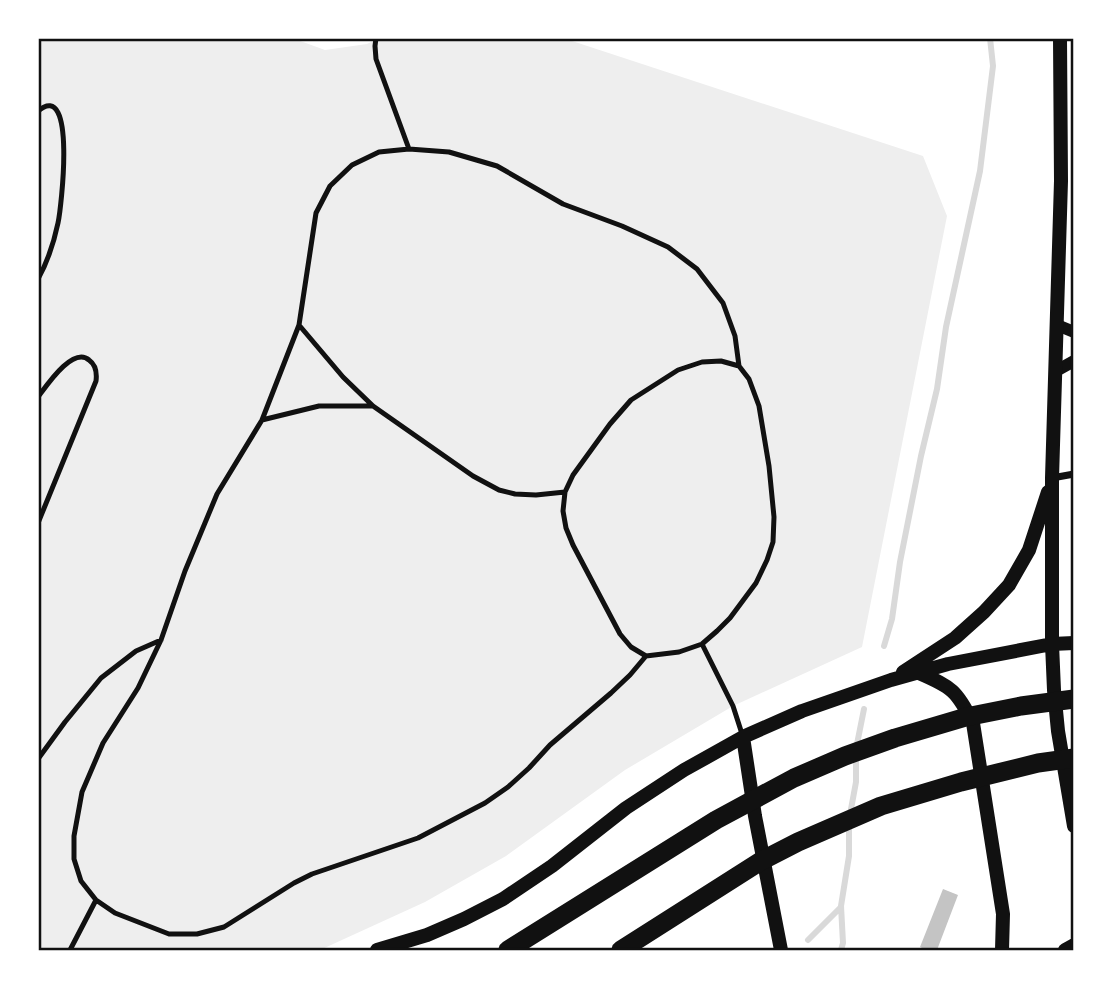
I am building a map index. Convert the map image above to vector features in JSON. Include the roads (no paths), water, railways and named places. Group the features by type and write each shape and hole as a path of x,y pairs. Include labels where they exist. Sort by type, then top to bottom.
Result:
{"highway":[{"path":"508,950 716,820 793,778 858,751 966,717 1073,699"},
{"path":"621,950 742,873 798,842 881,806 1038,763 1073,758"}],"main road":[{"path":"1060,38 1067,181 1057,325 1052,478 1052,644 1058,731 1073,825"},
{"path":"891,681 955,638 1009,584 1030,550 1052,478"},
{"path":"377,950 452,925 503,898 552,866 626,808 684,770 743,737 802,711 919,673 959,662 1052,644 1073,643"},
{"path":"919,673 944,683 961,698 974,723 1003,914 1002,950"},
{"path":"743,737 781,950"},
{"path":"1065,950 1073,945"}],"street":[{"path":"1057,325 1073,332"},
{"path":"1056,371 1073,361"},
{"path":"1052,478 1073,474"}],"lane":[{"path":"376,38 376,58 409,149"},
{"path":"38,111 51,107 60,115 64,176 58,222 47,263 38,279"},
{"path":"646,656 630,675 579,718 529,768 485,803 418,838 294,883 224,927 197,934 169,934 115,913 96,900 81,881 74,859 74,836 82,792 103,743 138,688 161,640 185,570 217,494 262,420 299,325 316,213 330,186 352,165 379,152 409,149 449,152 497,166 563,204 668,247 697,269 723,303 735,335 739,366 749,379 759,406 769,466 774,517 773,542 756,583 730,618 702,644 679,652 646,656 631,647 620,634 579,558 566,528 563,511 565,492 573,475 631,400 678,370 702,362 739,366"},
{"path":"299,325 343,377 373,406 472,476 499,490 515,494 565,492"},
{"path":"38,397 72,359 79,356 87,358 97,373 38,523"},
{"path":"262,420 319,406 373,406"},
{"path":"38,760 101,678 136,651 161,640"},
{"path":"702,644 733,706 743,737"},
{"path":"70,950 96,900"}],"waterway":[{"path":"884,646 892,619 900,562 937,389 946,327 980,171 993,66 990,38"},
{"path":"841,950 841,906 849,856 849,820 856,782 856,749 864,709"},
{"path":"808,940 841,907"}]}
